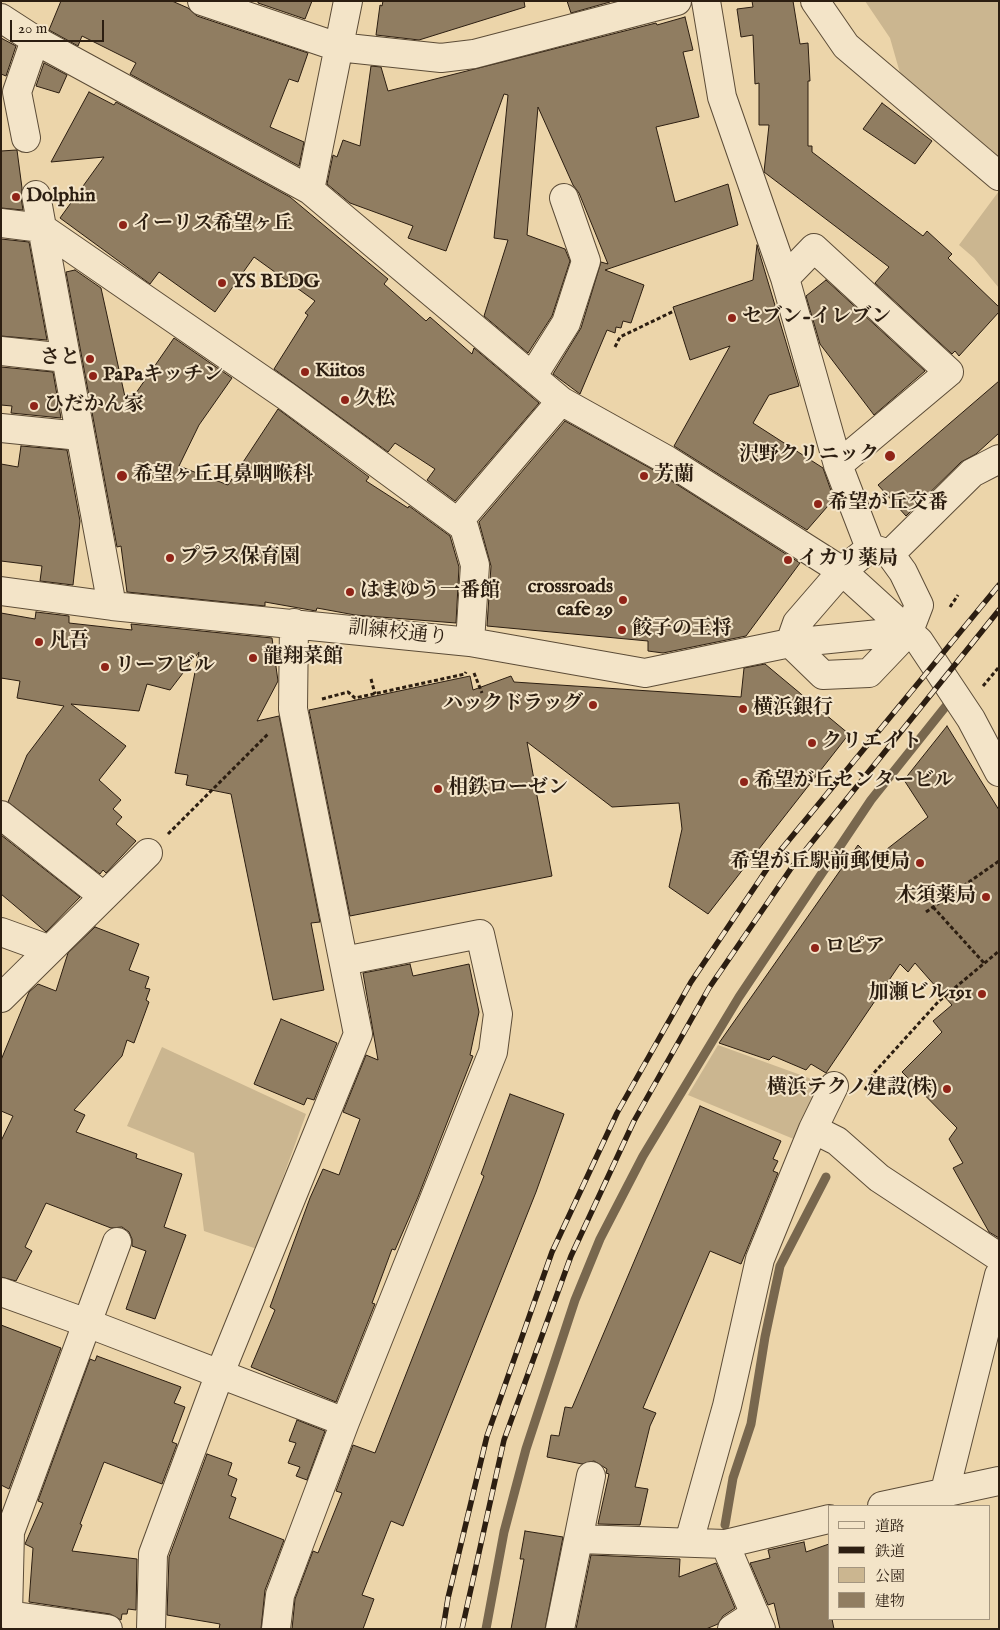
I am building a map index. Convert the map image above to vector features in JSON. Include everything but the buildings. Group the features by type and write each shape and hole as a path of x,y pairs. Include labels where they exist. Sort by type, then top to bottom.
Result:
{"street":[{"path":"202,1 338,47 441,58 474,54 677,1"},
{"path":"310,190 348,1"},
{"path":"706,1 722,97 785,278 838,465 880,551 903,572 919,605 909,631 869,673 823,675 790,644 796,623 842,571 880,551 972,473 999,459"},
{"path":"815,1 846,46 999,176"},
{"path":"1,18 35,40 310,190 561,401 667,460 842,571 919,641 971,720 998,770"},
{"path":"26,138 17,92 35,40"},
{"path":"36,195 112,606"},
{"path":"532,377 566,323 586,260 564,198"},
{"path":"1,223 42,228 286,396 464,527 475,565 470,642"},
{"path":"785,278 814,248 949,372 838,465"},
{"path":"1,351 66,358"},
{"path":"458,522 561,401"},
{"path":"1,428 80,436"},
{"name":"訓練校通り","path":"1,591 112,606 470,642 645,673 790,644 909,631"},
{"path":"151,1629 153,1554 220,1373 358,1034 292,709 294,623"},
{"path":"1,815 104,896"},
{"path":"1,998 48,949 148,854"},
{"path":"1,932 48,949"},
{"path":"276,1629 280,1595 345,1422 493,1052 498,1014 480,934 344,961"},
{"path":"689,1542 727,1406 760,1258 813,1129 834,1086"},
{"path":"813,1129 837,1141 879,1178 999,1258"},
{"path":"108,1629 8,1615 10,1532 117,1242"},
{"path":"945,1491 999,1275"},
{"path":"1,1292 88,1323 345,1422"},
{"path":"560,1629 591,1476"},
{"path":"886,1505 999,1481"},
{"path":"579,1539 725,1544 828,1519"},
{"path":"725,1544 758,1622 732,1629"}],"path":[{"path":"615,347 620,337 674,311"},
{"path":"465,674 470,642"},
{"path":"979,691 999,667"},
{"path":"324,698 348,692 355,698 474,673 482,693"},
{"path":"372,678 375,694"},
{"path":"148,854 292,709"},
{"path":"926,912 999,861"},
{"path":"933,907 984,963"},
{"path":"864,1091 873,1074 939,1001 999,952"}],"green space":[{"path":"865,1 999,1 999,157 900,73 890,38"},
{"path":"999,191 999,288 974,258 959,245"},
{"path":"718,1045 820,1082 796,1140 688,1095"},
{"path":"162,1047 306,1114 257,1249 204,1231 194,1153 127,1126"}],"waterway":[{"path":"486,1629 504,1532 526,1449 575,1300 600,1239 643,1156 739,997 871,800 950,701"},
{"path":"725,1525 733,1478 751,1424 765,1337 780,1266 826,1177"}],"railway":[{"path":"443,1629 448,1598 487,1436 552,1252 617,1113 691,982 775,857 999,585"},
{"path":"462,1629 504,1440 571,1256 634,1121 709,988 792,867 999,610"}],"place":[{"name":"Dolphin","path":"16,197"},
{"name":"イーリス希望ヶ丘","path":"123,225"},
{"name":"YS BLDG","path":"222,283"},
{"name":"セブン-イレブン","path":"732,318"},
{"name":"さと","path":"90,359"},
{"name":"Kiitos","path":"305,372"},
{"name":"PaPaキッチン","path":"93,376"},
{"name":"久松","path":"345,400"},
{"name":"ひだかん家","path":"34,406"},
{"name":"沢野クリニック","path":"890,456"},
{"name":"希望ヶ丘耳鼻咽喉科","path":"122,476"},
{"name":"芳蘭","path":"644,476"},
{"name":"希望が丘交番","path":"818,504"},
{"name":"プラス保育園","path":"170,558"},
{"name":"イカリ薬局","path":"788,560"},
{"name":"はまゆう一番館","path":"350,592"},
{"name":"crossroads cafe 29","path":"623,600"},
{"name":"餃子の王将","path":"622,630"},
{"name":"凡吾","path":"39,642"},
{"name":"龍翔菜館","path":"253,658"},
{"name":"リーフビル","path":"105,667"},
{"name":"ハックドラッグ","path":"593,705"},
{"name":"横浜銀行","path":"743,709"},
{"name":"クリエイト","path":"812,743"},
{"name":"希望が丘センタービル","path":"744,782"},
{"name":"相鉄ローゼン","path":"438,789"},
{"name":"希望が丘駅前郵便局","path":"920,863"},
{"name":"木須薬局","path":"986,897"},
{"name":"ロピア","path":"815,948"},
{"name":"加瀬ビル191","path":"982,994"},
{"name":"横浜テクノ建設(株)","path":"947,1089"}]}
